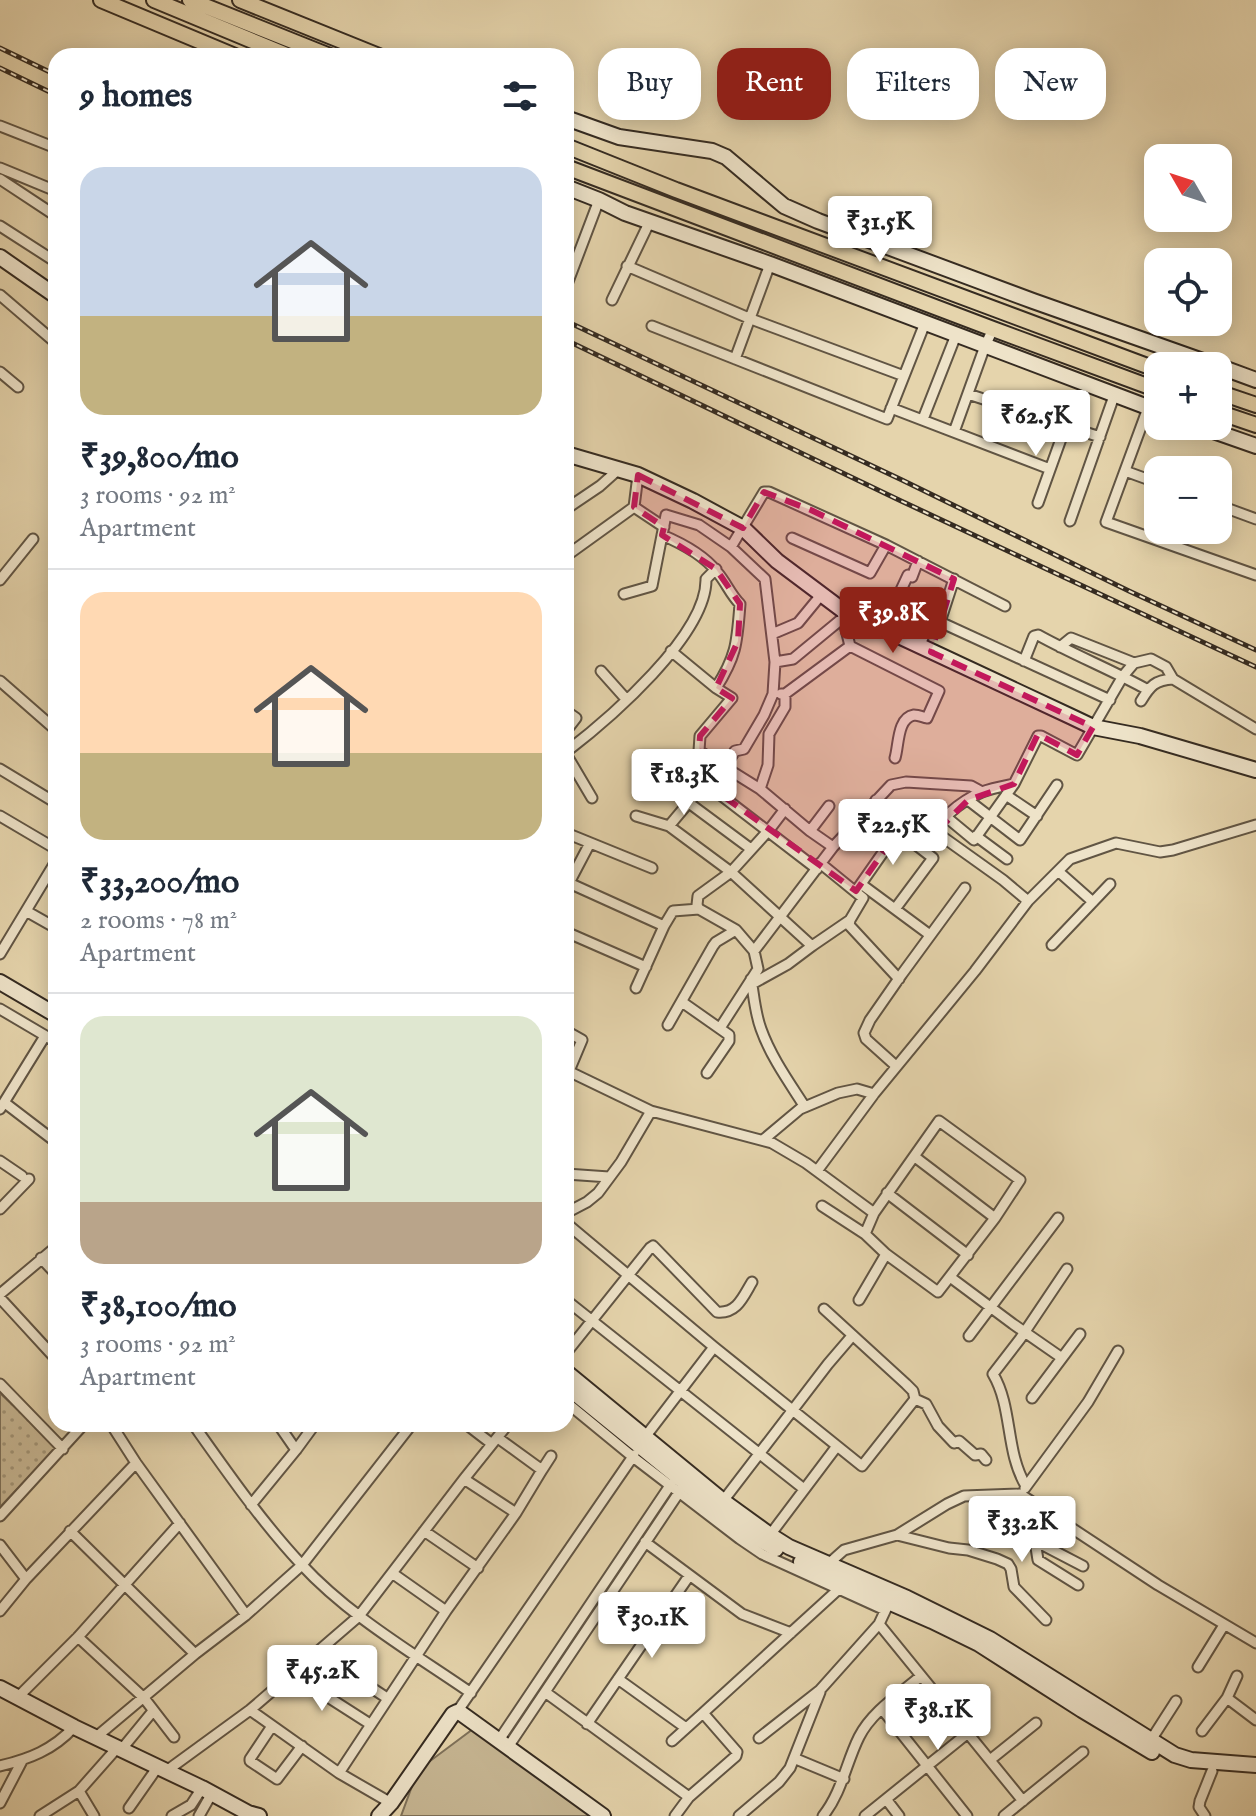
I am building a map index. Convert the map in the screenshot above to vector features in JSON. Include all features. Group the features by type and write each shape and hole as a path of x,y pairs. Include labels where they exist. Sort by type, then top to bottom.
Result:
{"main road":[{"path":"154,0 270,48"},
{"path":"190,0 310,48"},
{"path":"240,0 359,48"},
{"path":"106,1 216,48"},
{"path":"574,149 1144,365"},
{"path":"574,170 1144,385"},
{"path":"1232,397 1256,405"},
{"path":"1232,417 1256,425"}],"street":[{"path":"574,121 619,137 712,151 726,157 784,206 1033,301 1178,352"},
{"path":"0,126 48,145"},
{"path":"0,168 48,188"},
{"path":"0,179 48,211"},
{"path":"574,190 620,212 770,264 1144,407"},
{"path":"574,266 599,200"},
{"path":"612,300 650,221"},
{"path":"0,226 48,257"},
{"path":"0,257 48,290"},
{"path":"735,359 770,264"},
{"path":"627,266 751,319 904,376"},
{"path":"0,295 48,336"},
{"path":"652,326 887,419 925,323"},
{"path":"954,432 993,329"},
{"path":"923,419 956,335"},
{"path":"1232,371 1256,380"},
{"path":"0,372 18,387"},
{"path":"968,394 1100,437"},
{"path":"1070,521 1114,396"},
{"path":"891,408 1050,469"},
{"path":"1038,503 1066,425"},
{"path":"1144,430 1106,522 1256,575"},
{"path":"1232,438 1256,446"},
{"path":"574,456 638,475 743,528 777,561 843,613 1093,727 1140,736 1256,770"},
{"path":"574,504 619,469"},
{"path":"1125,471 1144,478"},
{"path":"574,550 634,507 638,475"},
{"path":"731,547 764,492 769,492 886,545 1005,606"},
{"path":"634,507 716,569 740,604 738,641 730,666 716,688"},
{"path":"1232,510 1256,519"},
{"path":"624,594 652,586 666,515 699,525 731,547 765,579 775,662 773,694 744,749 735,751 724,768 705,783 669,826"},
{"path":"792,538 870,573 886,545"},
{"path":"0,580 33,539"},
{"path":"901,590 908,575 912,577 918,561"},
{"path":"574,746 602,724 660,669 693,622 707,594 706,579 716,569"},
{"path":"940,622 954,579"},
{"path":"772,634 798,623 821,595"},
{"path":"843,613 850,646"},
{"path":"775,662 793,659 843,613"},
{"path":"919,646 932,619 1110,700"},
{"path":"1024,661 1036,635 1148,690"},
{"path":"1060,647 1071,638 1134,663 1151,659 1166,667 1173,679 1256,729"},
{"path":"773,694 785,694 850,646"},
{"path":"850,646 939,691 927,718 911,716 901,727 895,758"},
{"path":"671,651 732,698 700,736 699,751 760,789 833,847"},
{"path":"945,816 974,840 1014,784 1038,736 1077,755 1123,676 1134,663"},
{"path":"601,671 626,699"},
{"path":"1141,701 1160,680 1173,679"},
{"path":"0,681 48,723"},
{"path":"760,789 768,765 769,734 785,707 785,694"},
{"path":"574,766 592,798"},
{"path":"0,769 48,798"},
{"path":"754,951 833,847 891,785 906,782 971,786 982,792"},
{"path":"705,783 819,866 895,909 930,935"},
{"path":"921,847 945,816 968,800 982,792 1014,784"},
{"path":"968,800 1020,840 1057,785"},
{"path":"1006,795 1037,816"},
{"path":"876,800 898,814"},
{"path":"689,803 751,849"},
{"path":"810,831 829,806"},
{"path":"699,909 698,896 731,872 785,809"},
{"path":"0,816 48,844"},
{"path":"636,816 669,826 731,872 812,946"},
{"path":"817,1171 874,1094 1028,901 1070,859 1116,843 1160,852 1173,850 1256,825"},
{"path":"933,830 1028,901"},
{"path":"858,888 898,831 933,858 895,909"},
{"path":"574,836 652,868"},
{"path":"976,836 1007,859"},
{"path":"574,872 590,843"},
{"path":"1058,871 1093,902"},
{"path":"0,954 48,874"},
{"path":"1052,945 1110,884"},
{"path":"574,887 664,926"},
{"path":"752,981 788,964 850,920 863,898 858,888"},
{"path":"896,1066 866,1039 864,1033 870,1020 965,888"},
{"path":"636,988 673,911 699,909 736,930 754,951 758,969 720,1028"},
{"path":"26,911 48,923"},
{"path":"850,920 849,925 899,979"},
{"path":"668,1025 713,946 736,930"},
{"path":"574,936 646,967"},
{"path":"752,981 761,1030 805,1107"},
{"path":"0,982 48,1010"},
{"path":"682,1002 728,1033 730,1038 707,1073"},
{"path":"0,1009 48,1038"},
{"path":"45,1036 2,1106 48,1137"},
{"path":"574,1036 582,1040 574,1056"},
{"path":"574,1073 651,1111 778,1146 874,1213"},
{"path":"763,1140 800,1109 838,1093 857,1089 874,1094"},
{"path":"574,1209 598,1193 621,1162 651,1111"},
{"path":"822,1206 865,1234 886,1254 938,1292 1020,1180 939,1121 887,1193 865,1234"},
{"path":"915,1157 995,1218"},
{"path":"0,1161 26,1178 0,1209"},
{"path":"574,1175 609,1177"},
{"path":"887,1193 968,1255"},
{"path":"969,1336 1058,1218"},
{"path":"574,1230 862,1466 915,1399"},
{"path":"574,1343 653,1246 717,1312 725,1313 738,1306 752,1282"},
{"path":"48,1253 0,1296 48,1347"},
{"path":"859,1300 886,1254"},
{"path":"41,1258 48,1265"},
{"path":"1067,1269 993,1374 999,1384 1011,1448 1023,1490 1047,1513 1256,1643"},
{"path":"950,1277 1062,1358"},
{"path":"574,1306 804,1489"},
{"path":"824,1309 906,1384 913,1391 915,1399"},
{"path":"1032,1398 1080,1334"},
{"path":"723,1501 852,1336"},
{"path":"379,1816 471,1693 639,1447 714,1347"},
{"path":"825,1568 844,1550 897,1535 964,1496 1023,1490 1088,1402 1118,1351"},
{"path":"574,1380 639,1447"},
{"path":"0,1384 63,1449"},
{"path":"574,1393 755,1537 825,1568 841,1586"},
{"path":"915,1399 926,1404 938,1426 954,1443 959,1441 986,1460"},
{"path":"574,1407 639,1447 681,1480 762,1554 990,1639 1182,1758 1256,1763"},
{"path":"0,1516 77,1432"},
{"path":"116,1432 246,1615"},
{"path":"199,1432 251,1505 302,1565 359,1616 471,1693"},
{"path":"284,1432 296,1450"},
{"path":"251,1505 309,1432"},
{"path":"95,1738 246,1615 302,1565 406,1432"},
{"path":"480,1432 542,1470"},
{"path":"129,1808 161,1770 250,1710 359,1616 502,1432"},
{"path":"770,1535 837,1446"},
{"path":"339,1773 446,1611 516,1513 551,1456"},
{"path":"0,1611 70,1531 136,1463"},
{"path":"464,1479 516,1513"},
{"path":"681,1480 723,1501 770,1535 825,1568 979,1644 1161,1757 1180,1766 1256,1774"},
{"path":"504,1743 545,1692 645,1542 681,1480"},
{"path":"504,1743 681,1480"},
{"path":"1047,1513 1035,1541 1038,1560 1078,1585"},
{"path":"18,1697 126,1586 180,1523"},
{"path":"70,1531 195,1654"},
{"path":"424,1531 478,1568"},
{"path":"897,1535 968,1550 1008,1564 1014,1587 1046,1620"},
{"path":"1035,1541 1083,1566"},
{"path":"645,1542 742,1614 791,1633"},
{"path":"0,1545 26,1579"},
{"path":"392,1573 446,1611"},
{"path":"587,1724 689,1576"},
{"path":"672,1741 841,1586"},
{"path":"759,1738 820,1690 879,1624 889,1601"},
{"path":"879,1624 1023,1801"},
{"path":"1198,1667 1224,1625"},
{"path":"78,1637 144,1698 174,1737"},
{"path":"317,1652 387,1698"},
{"path":"292,1674 370,1724"},
{"path":"823,1816 844,1779 859,1736 867,1724 921,1676"},
{"path":"1202,1731 1227,1698 1237,1676"},
{"path":"618,1679 686,1728"},
{"path":"0,1688 95,1738 259,1816"},
{"path":"744,1814 779,1782 796,1759 820,1690"},
{"path":"545,1692 689,1797"},
{"path":"1227,1698 1256,1720"},
{"path":"1151,1740 1176,1701"},
{"path":"882,1709 967,1816"},
{"path":"250,1710 339,1773 391,1803"},
{"path":"40,1816 79,1791 153,1711"},
{"path":"457,1712 603,1816"},
{"path":"675,1816 689,1797 736,1756 737,1752 703,1713"},
{"path":"990,1760 1036,1723"},
{"path":"272,1726 250,1761 277,1779 302,1746"},
{"path":"0,1766 22,1761 50,1748 74,1727"},
{"path":"865,1816 968,1733"},
{"path":"1004,1816 1083,1752"},
{"path":"796,1759 844,1779"},
{"path":"0,1803 22,1761"},
{"path":"1205,1816 1199,1807 1212,1771"},
{"path":"172,1816 191,1805 207,1790"},
{"path":"199,1816 207,1790"},
{"path":"79,1791 94,1816"},
{"path":"886,1799 899,1816"}],"highlighted area":[{"path":"638,475 743,528 764,492 811,510 954,579 931,652 1093,727 1077,755 1038,734 1014,784 968,800 921,847 898,831 856,891 705,783 724,768 699,751 700,736 732,698 716,688 738,641 740,604 716,569 662,535 664,527 634,507"}],"shaded area":[{"path":"0,1393 57,1447 0,1507"},
{"path":"473,1729 591,1816 401,1816 418,1770"}],"railway":[{"path":"0,48 48,71"},
{"path":"0,68 48,91"},
{"path":"574,325 1256,650"},
{"path":"574,344 1256,667"}]}
